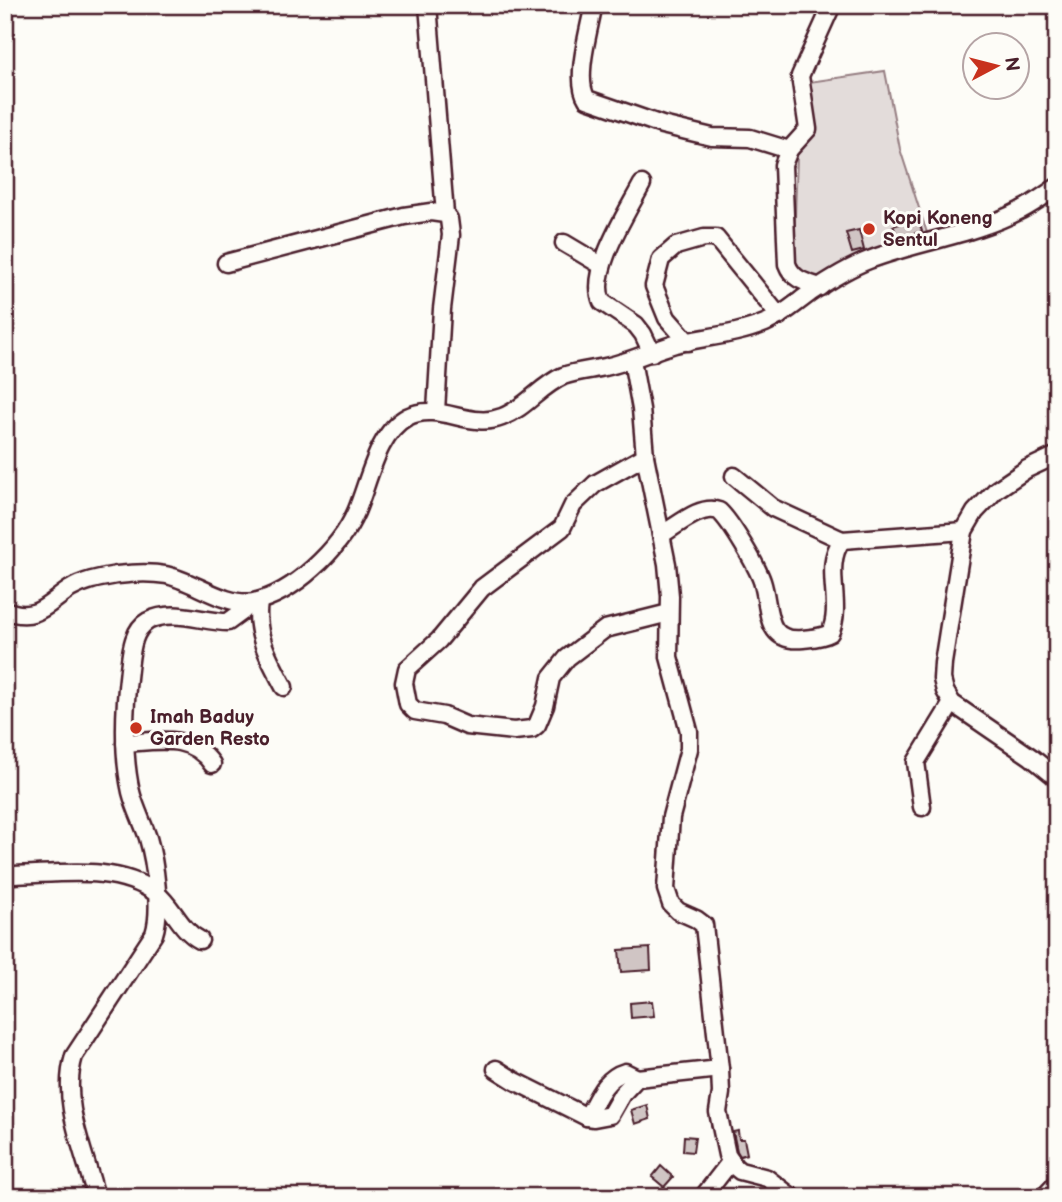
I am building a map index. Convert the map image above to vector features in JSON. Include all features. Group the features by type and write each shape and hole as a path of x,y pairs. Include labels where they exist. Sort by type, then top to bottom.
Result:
{"street":[{"path":"428,5 445,214 449,219 451,235 442,310 436,411"},
{"path":"820,287 792,275 787,264 783,175 785,157 808,130 800,76 832,5"},
{"path":"593,8 582,76 582,88 587,99 662,125 712,137 750,138 789,150"},
{"path":"642,184 601,265 598,285 602,302 636,326 652,353"},
{"path":"96,1197 72,1105 70,1068 74,1056 154,934 157,894 149,842 132,794 125,743 131,653 140,628 148,622 167,616 228,622 253,602 295,582 321,561 338,542 355,516 390,429 412,415 436,411 473,421 491,421 519,409 563,376 754,327 779,316 850,268 992,222 1021,210 1057,187"},
{"path":"226,263 404,216 431,212 445,214"},
{"path":"688,342 667,318 654,286 661,259 676,246 688,241 716,238 779,316"},
{"path":"564,243 601,265"},
{"path":"632,360 641,410 645,456 667,565 669,657 686,716 689,749 671,817 666,890 671,904 678,911 704,925 720,1069 721,1093 718,1112 727,1156 740,1171 767,1178 792,1197"},
{"path":"1057,455 1027,469 996,490 975,512 964,531 942,679 952,703 1057,778"},
{"path":"645,456 595,484 573,505 562,528 482,587 439,640 407,669 404,683 408,704 415,711 444,716 467,726 514,731 532,729 545,706 551,678 567,658 606,629 669,613"},
{"path":"734,476 773,508 842,540 964,531"},
{"path":"661,536 697,513 710,509 719,511 759,572 772,624 783,638 792,640 822,637 830,633 833,621 834,560 842,540"},
{"path":"5,610 16,615 32,613 44,609 71,589 92,579 146,573 166,575 223,597 253,602"},
{"path":"253,602 264,649 284,687"},
{"path":"922,807 916,762 952,703"},
{"path":"125,743 167,741 189,744 205,753 212,764"},
{"path":"14,875 112,875 130,880 157,894 188,932 200,940"},
{"path":"496,1069 587,1117 594,1118 610,1115 622,1094 637,1077 720,1069"},
{"path":"703,1197 730,1161"},
{"path":"1044,1197 1057,1183"}],"shaded area":[{"path":"885,71 900,149 928,236 812,279 797,274 794,247 797,155 814,123 809,82"}],"building":[{"path":"918,218 922,231 899,239 893,226"},
{"path":"859,230 864,250 852,253 846,233"},
{"path":"650,948 651,970 621,972 619,950"},
{"path":"652,1001 654,1016 631,1018 630,1003"},
{"path":"647,1105 650,1119 635,1124 631,1110"},
{"path":"738,1131 739,1139 744,1139 747,1154 740,1156 733,1132"},
{"path":"684,1136 695,1137 693,1152 683,1151"},
{"path":"661,1166 673,1177 664,1187 652,1177"}],"place":[{"name":"Kopi Koneng Sentul","path":"869,229"},
{"name":"Imah Baduy Garden Resto","path":"136,728"}]}
